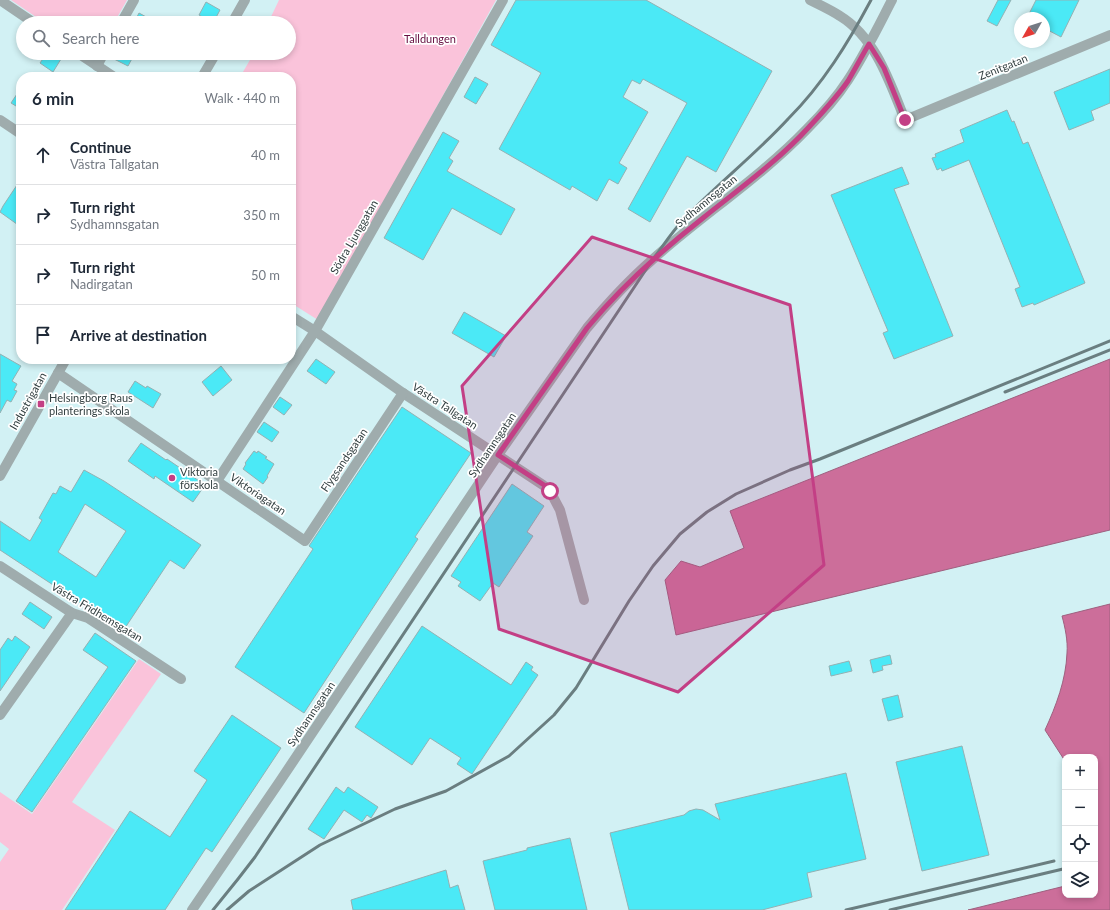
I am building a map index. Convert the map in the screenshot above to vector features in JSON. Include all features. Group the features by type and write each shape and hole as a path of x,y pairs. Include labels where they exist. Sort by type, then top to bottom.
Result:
{"street":[{"path":"0,0 24,16"},
{"path":"125,16 134,0"},
{"path":"236,16 245,0"},
{"name":"Södra Ljunggatan","path":"296,360 315,331 503,0"},
{"path":"810,0 841,16 856,28 869,44"},
{"name":"Sydhamnsgatan","path":"192,910 302,749 498,455 587,328 602,310 653,259 743,187 809,128 847,81 869,44 892,0"},
{"name":"Zenitgatan","path":"869,44 884,68 905,120 1110,35"},
{"path":"88,60 106,72"},
{"path":"97,66 100,60"},
{"path":"205,72 212,60"},
{"path":"0,120 16,131"},
{"name":"Västra Tallgatan","path":"296,319 403,393 544,485 555,498 560,510 584,600"},
{"name":"Industrigatan","path":"0,476 63,364"},
{"name":"Södra Ljunggatan","path":"217,481 293,364"},
{"name":"Viktoriagatan","path":"58,373 305,541"},
{"name":"Flygsandsgatan","path":"305,541 403,393"},
{"name":"Västra Fridhemsgatan","path":"0,566 72,613 88,618 181,679"},
{"path":"0,715 72,613"}],"highlighted area":[{"path":"592,237 790,305 824,565 678,692 499,629 462,386"}],"green space":[{"path":"11,0 127,0 118,16 35,16"},
{"name":"Talldungen","path":"279,0 496,0 318,320 296,306 296,72 243,72 250,60 296,60 296,16 271,16"},
{"path":"139,659 161,674 72,802 115,830 62,910 0,910 0,862 9,849 0,842 0,792 32,814"}],"shaded area":[{"path":"1110,359 1110,530 676,635 665,580 681,561 700,567 744,548 730,511"},
{"path":"1110,604 1110,910 968,910 1062,887 1062,898 1098,898 1098,754 1062,754 1062,756 1045,730 1060,693 1065,673 1067,639 1062,616"}],"building":[{"path":"516,0 646,0 772,71 716,172 687,156 650,222 628,209 687,103 643,79 640,84 632,80 623,97 648,112 619,163 627,168 618,184 609,179 597,201 572,186 570,190 499,149 541,73 491,45"},
{"path":"998,0 1011,0 997,26 987,21"},
{"path":"1036,0 1079,0 1061,37 1050,31 1050,12 1030,12"},
{"path":"206,2 220,10 217,16 199,15"},
{"path":"139,13 144,16 138,16"},
{"path":"42,60 60,60 53,72 40,63"},
{"path":"116,60 131,60 128,66"},
{"path":"1110,69 1110,103 1091,111 1094,120 1069,130 1054,92"},
{"path":"475,77 488,84 476,104 464,97"},
{"path":"16,96 16,106 11,103"},
{"path":"1007,110 1012,122 1014,121 1023,144 1028,142 1085,283 1034,305 1033,303 1022,307 1015,289 1020,287 969,160 942,171 941,168 937,170 932,158 936,157 935,154 964,142 960,130"},
{"path":"443,132 459,141 449,158 453,161 447,171 515,209 501,235 452,208 423,260 384,238"},
{"path":"902,167 909,184 894,189 953,336 894,359 883,333 888,331 831,195"},
{"path":"16,186 16,223 0,212"},
{"path":"464,312 506,336 494,357 452,333"},
{"path":"0,354 21,366 12,381 17,384 14,390 17,391 11,402 7,400 0,413"},
{"path":"316,359 335,372 326,384 307,371"},
{"path":"221,366 232,380 213,396 202,382"},
{"path":"135,381 146,388 147,386 161,394 153,408 128,392"},
{"path":"280,397 292,405 284,415 273,407"},
{"path":"402,407 471,453 415,537 418,539 304,713 235,667 313,549 309,546"},
{"path":"264,422 279,432 272,442 257,432"},
{"path":"141,443 205,485 193,502 155,476 154,479 128,461"},
{"path":"254,451 257,453 258,451 274,464 263,484 243,469 246,464 245,463"},
{"path":"84,470 104,481 201,545 184,569 170,560 123,631 0,550 0,521 30,541 42,520 39,518 53,493 56,494 60,486 71,492","holes":["85,504 126,531 96,577 58,552"]},
{"path":"512,484 544,506 527,532 533,536 499,587 493,583 480,601 458,586 461,582 451,576"},
{"path":"30,602 52,617 44,629 22,614"},
{"path":"422,626 511,685 526,662 533,667 531,670 538,675 472,774 457,764 461,758 430,738 412,765 355,727"},
{"path":"95,633 136,661 32,812 16,801 108,667 83,650"},
{"path":"15,636 30,647 0,691 0,650 8,638 12,641"},
{"path":"890,655 892,664 882,666 883,670 873,673 870,660"},
{"path":"849,661 852,671 831,676 829,666"},
{"path":"898,695 903,717 888,721 882,699"},
{"path":"232,715 281,748 212,852 206,848 165,910 65,910 130,811 170,837 207,780 194,771"},
{"path":"962,746 989,855 922,871 896,762"},
{"path":"846,773 866,859 807,873 812,897 762,910 629,910 610,833 684,815 689,811 696,809 703,810 720,820 715,804"},
{"path":"336,787 344,793 348,787 378,807 371,818 367,815 362,822 344,810 324,839 308,829"},
{"path":"570,838 587,910 495,910 483,861 527,850 527,848"},
{"path":"446,870 450,888 458,885 465,910 353,910 351,900"}],"railway":[{"path":"213,910 255,857 671,234 683,220 749,158 801,106 824,77 844,47 871,0"},
{"path":"227,910 249,891 320,845 395,809 446,791 509,756 554,715 576,688 629,601 653,566 680,534 707,512 736,494 790,470 1110,341"},
{"path":"1005,392 1110,350"},
{"path":"846,910 1054,861"},
{"path":"890,910 1062,869"}],"place":[{"name":"Helsingborg Raus planterings skola","path":"41,404"},
{"name":"Viktoria förskola","path":"172,478"}],"route":[{"path":"550,491 544,485 498,455 587,328 624,287 653,259 743,187 809,128 847,81 869,44 884,68 905,120"}]}
